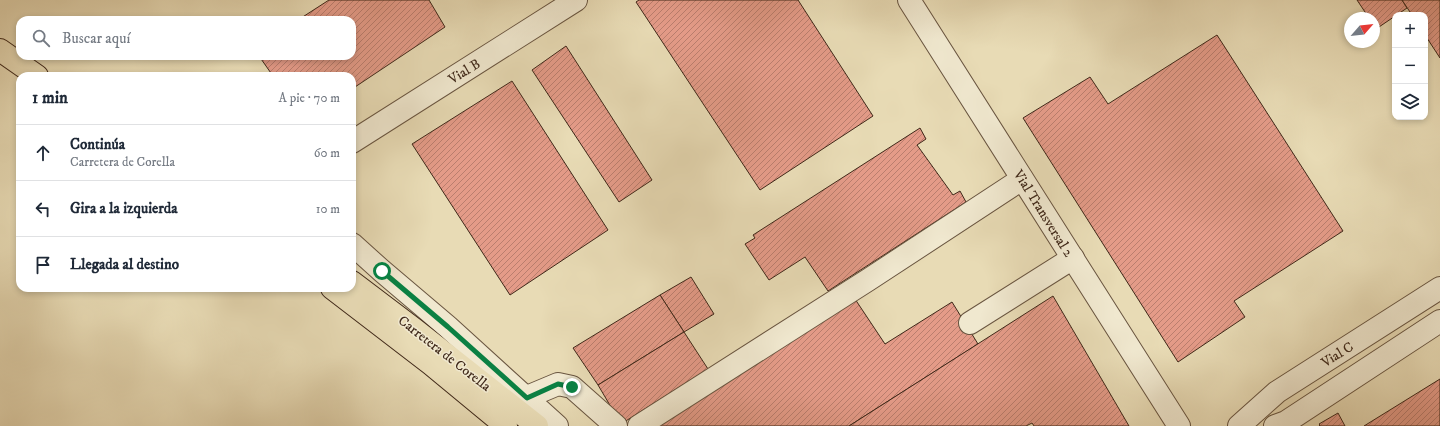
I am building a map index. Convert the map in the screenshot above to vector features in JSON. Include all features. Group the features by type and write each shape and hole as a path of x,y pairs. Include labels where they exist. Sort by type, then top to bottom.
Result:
{"main road":[{"path":"0,50 31,72"},
{"path":"0,65 16,75"},
{"name":"Carretera de Corella","path":"358,287 414,329 547,423"},
{"name":"Carretera de Corella","path":"337,292 431,364 506,426"}],"street":[{"name":"Vial B","path":"356,139 576,0"},
{"name":"Vial Transversal 2","path":"909,0 1180,426"},
{"path":"639,426 868,280 1022,179"},
{"name":"Carretera de Corella","path":"356,248 527,398 547,423"},
{"path":"970,323 1073,258"},
{"name":"Vial C","path":"1239,426 1277,392 1440,288"},
{"name":"Vial C","path":"1275,426 1286,422 1440,321"},
{"path":"527,398 558,384 572,387 616,426"}],"building":[{"path":"329,0 429,0 445,27 356,86 356,72 270,72 262,60 356,60 356,16 304,16"},
{"path":"639,0 798,0 873,116 760,190 636,2"},
{"path":"1357,0 1402,0 1407,8 1401,12 1392,12 1392,18 1380,26 1380,12 1365,12"},
{"path":"1402,0 1440,0 1440,58 1428,40 1428,12 1410,12"},
{"path":"1217,35 1343,231 1234,301 1245,317 1178,362 1023,118 1090,77 1108,104"},
{"path":"566,46 652,180 619,202 532,70"},
{"path":"512,81 608,230 510,295 412,144"},
{"path":"920,128 926,139 917,145 953,195 960,191 966,202 828,291 805,257 769,280 745,244 755,238 753,235"},
{"path":"691,277 714,314 684,332 660,295"},
{"path":"660,295 684,332 598,385 573,348"},
{"path":"853,296 885,344 952,302 978,344 849,426 659,426"},
{"path":"1053,296 1129,426 1034,426 1032,423 1026,426 849,426"},
{"path":"684,332 708,369 621,424 598,385"},
{"path":"1440,379 1440,426 1364,426"},
{"path":"1338,413 1345,426 1319,426 1319,424"}],"route":[{"path":"382,271 448,327 527,398 558,384 572,387"}]}
